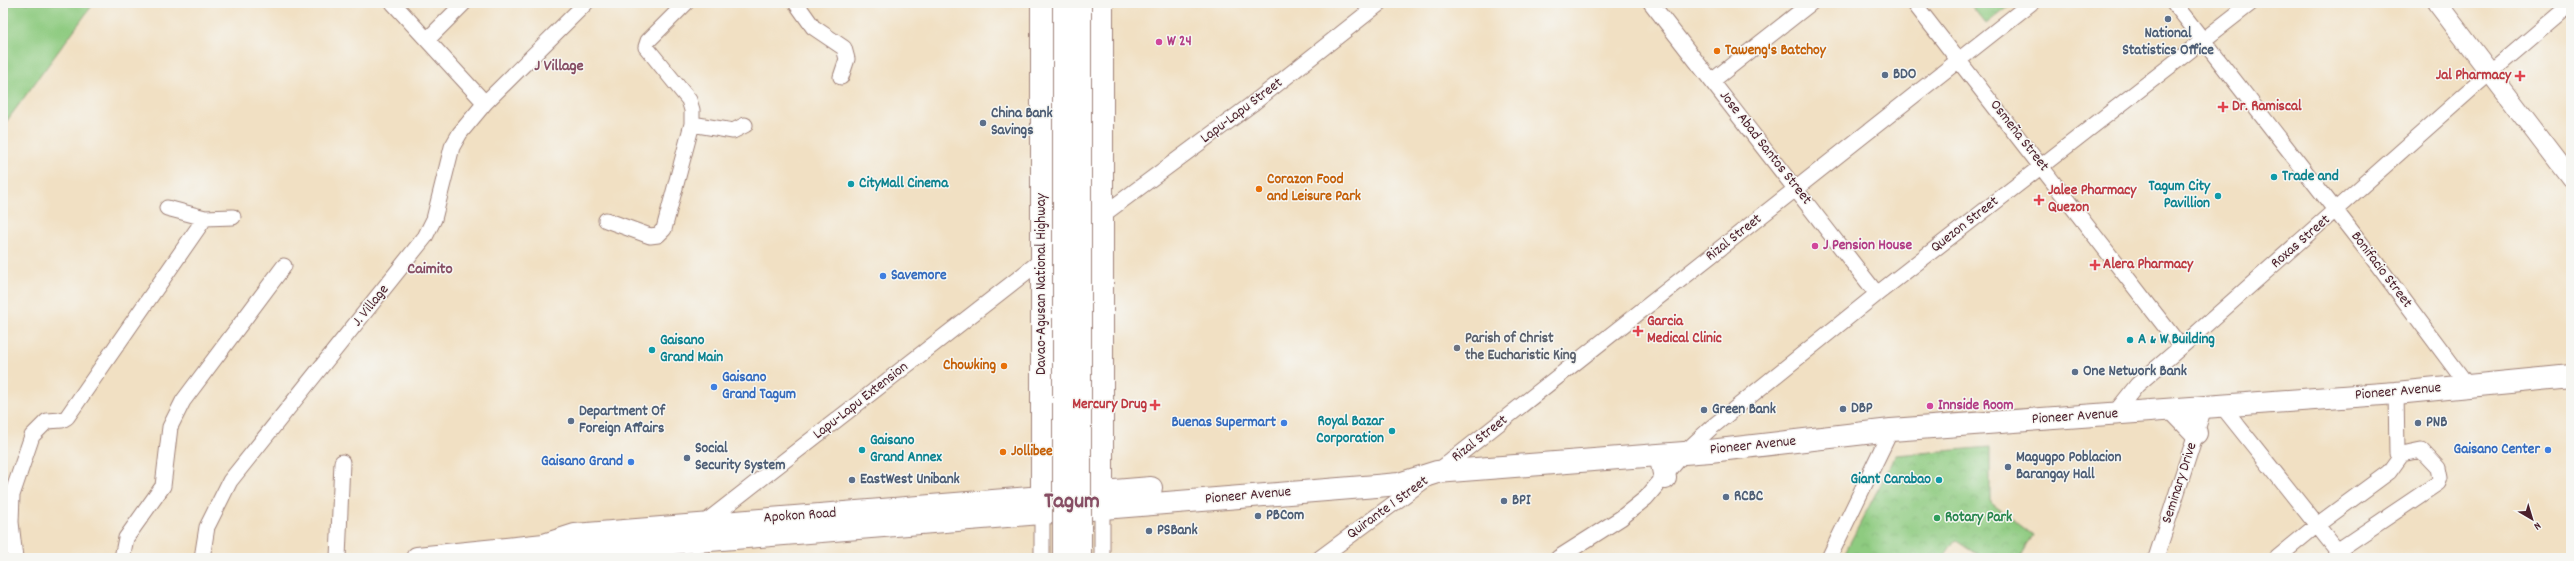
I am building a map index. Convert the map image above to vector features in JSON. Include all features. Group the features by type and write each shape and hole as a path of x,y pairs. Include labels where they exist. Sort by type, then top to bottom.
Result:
{"highway":[{"name":"Davao-Agusan National Highway","path":"1042,3 1042,259 1050,504 1058,558"},
{"name":"Davao-Agusan National Highway","path":"1064,3 1064,558"},
{"path":"1080,3 1080,558"},
{"path":"1087,558 1094,501 1102,216 1102,3"},
{"name":"Pioneer Avenue","path":"1050,504 1399,484 1437,472 1684,453 1891,430 2396,393 2571,376"},
{"path":"2174,410 2196,433"},
{"path":"1660,455 1665,478"},
{"name":"Apokon Road","path":"547,551 575,534 704,523 1050,504"},
{"name":"Apokon Road","path":"417,558 680,542 1050,504"}],"main road":[{"path":"2437,3 2571,179"}],"street":[{"path":"393,3 428,39 485,103"},
{"path":"428,39 464,3"},
{"name":"J. Village","path":"202,558 207,527 230,480 425,237 434,219 452,147 460,132 485,103 586,3"},
{"path":"606,220 650,236 656,236 662,232 692,124 692,110 689,100 646,47 648,41 686,3"},
{"path":"796,3 813,27 844,48 847,59 841,77"},
{"name":"Lapu-Lapu Street","path":"1042,259 1252,104 1380,3"},
{"name":"Jose Abad Santos Street","path":"1651,3 1877,294"},
{"path":"1712,81 1811,3"},
{"name":"Osmeña Street","path":"1914,3 2042,166 2180,347"},
{"name":"Rizal Street","path":"1437,472 2031,3"},
{"name":"Bonifacio Street","path":"2174,3 2336,211 2468,386"},
{"name":"Quezon Street","path":"1558,558 1621,518 1646,498 1665,478 1684,453 1712,427 1877,294 2251,3"},
{"name":"Roxas Street","path":"2114,414 2137,385 2336,211 2491,72 2571,4"},
{"path":"692,124 733,131 744,125"},
{"path":"167,208 205,218 233,217"},
{"path":"15,558 11,522 12,495 32,436 38,427 47,421 62,420 67,417 205,218"},
{"name":"Lapu-Lapu Extension","path":"680,542 1042,259"},
{"path":"122,558 126,538 163,486 170,427 175,414 183,401 284,266"},
{"path":"2396,393 2396,446 2398,453 2402,454"},
{"path":"2213,407 2317,525 2340,555 2438,483 2440,473 2426,453 2421,450 2402,454 2388,472 2317,525 2277,558"},
{"name":"Seminary Drive","path":"2156,558 2196,433 2213,407"},
{"path":"1828,558 1891,430"},
{"path":"338,558 342,462"},
{"name":"Quirante 1 Street","path":"1320,558 1437,472"},
{"path":"1094,501 1102,558"},
{"path":"1042,558 1050,504"}],"green space":[{"path":"3,3 94,3 3,126"},
{"path":"1969,3 2012,3 1986,24"},
{"name":"Rotary Park","path":"1990,447 1990,502 2033,535 2020,558 1982,558 1955,540 1943,558 1842,558 1896,455"},
{"path":"777,551 777,558 733,558"}],"place":[{"name":"National Statistics Office","path":"2168,19"},
{"name":"W 24","path":"1159,42"},
{"name":"Taweng's Batchoy","path":"1717,51"},
{"name":"BDO","path":"1885,75"},
{"name":"Jal Pharmacy","path":"2520,76"},
{"name":"Dr. Ramiscal","path":"2223,107"},
{"name":"China Bank Savings","path":"983,123"},
{"name":"Trade and","path":"2274,177"},
{"name":"CityMall Cinema","path":"851,184"},
{"name":"Corazon Food and Leisure Park","path":"1259,189"},
{"name":"Tagum City Pavillion","path":"2218,196"},
{"name":"Jalee Pharmacy Quezon","path":"2039,200"},
{"name":"J Pension House","path":"1815,246"},
{"name":"Alera Pharmacy","path":"2095,265"},
{"name":"Savemore","path":"883,276"},
{"name":"Garcia Medical Clinic","path":"1638,331"},
{"name":"A & W Building","path":"2130,340"},
{"name":"Parish of Christ the Eucharistic King","path":"1457,348"},
{"name":"Gaisano Grand Main","path":"652,350"},
{"name":"Chowking","path":"1004,366"},
{"name":"One Network Bank","path":"2075,372"},
{"name":"Gaisano Grand Tagum","path":"714,387"},
{"name":"Mercury Drug","path":"1155,405"},
{"name":"Innside Room","path":"1930,406"},
{"name":"DBP","path":"1843,409"},
{"name":"Green Bank","path":"1704,410"},
{"name":"Department Of Foreign Affairs","path":"571,421"},
{"name":"Buenas Supermart","path":"1284,423"},
{"name":"PNB","path":"2418,423"},
{"name":"Royal Bazar Corporation","path":"1392,431"},
{"name":"Gaisano Grand Annex","path":"862,450"},
{"name":"Gaisano Center","path":"2548,450"},
{"name":"Jollibee","path":"1003,452"},
{"name":"Social Security System","path":"687,458"},
{"name":"Gaisano Grand","path":"631,462"},
{"name":"Magugpo Poblacion Barangay Hall","path":"2008,467"},
{"name":"EastWest Unibank","path":"852,480"},
{"name":"Giant Carabao","path":"1939,480"},
{"name":"RCBC","path":"1726,497"},
{"name":"BPI","path":"1504,501"},
{"name":"PBCom","path":"1258,516"},
{"name":"Rotary Park","path":"1937,518"},
{"name":"PSBank","path":"1149,531"}],"district":[{"name":"J Village","path":"559,66"},
{"name":"Caimito","path":"430,269"},
{"name":"Tagum","path":"1072,502"}]}
